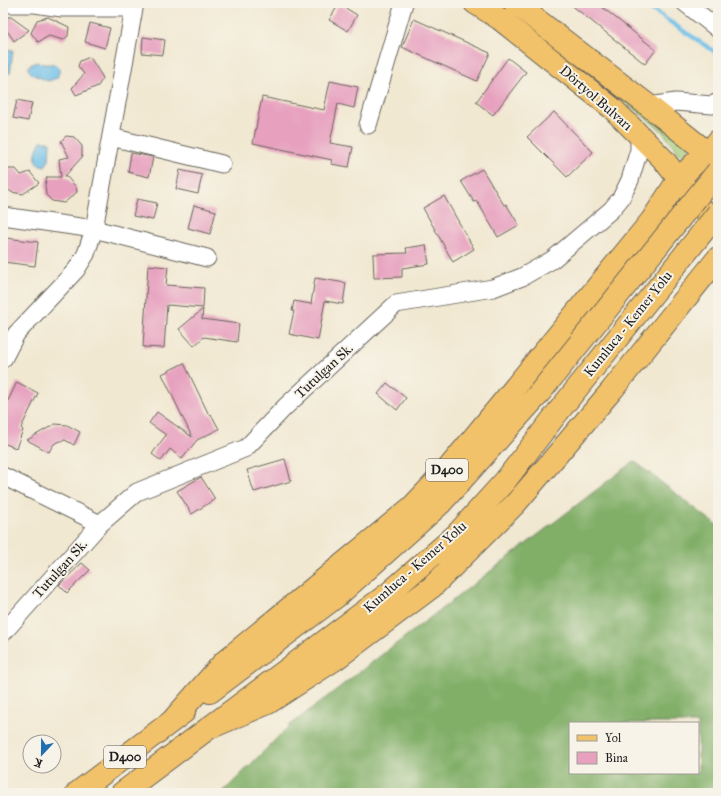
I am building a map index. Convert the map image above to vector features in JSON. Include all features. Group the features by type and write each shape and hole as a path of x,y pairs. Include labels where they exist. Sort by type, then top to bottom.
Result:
{"main road":[{"name":"Dörtyol Bulvarı","path":"475,3 500,19 612,108 663,159 678,180 712,221 718,226"},
{"name":"Dörtyol Bulvarı","path":"515,3 716,157"},
{"name":"Kumluca - Kemer Yolu","path":"173,720 224,662 412,507 466,447 647,227 678,180 695,163 716,157"},
{"name":"Kumluca - Kemer Yolu","path":"77,793 336,597 441,503 538,396 716,157"},
{"name":"Kumluca - Kemer Yolu","path":"122,793 389,593 457,534 505,481 558,412 718,213"},
{"path":"209,728 268,703 337,658 432,587 516,503 612,390 718,258"}],"street":[{"path":"368,124 404,3"},
{"path":"686,3 718,29"},
{"path":"3,4 62,6 135,5 94,229 86,254 76,270 10,332 3,359"},
{"path":"649,106 676,102 712,105 718,102"},
{"name":"Tutulgan Sk.","path":"3,633 100,524 137,492 246,448 284,407 396,304 493,288 522,277 552,260 611,210 621,198 630,180 639,150 639,135"},
{"path":"111,137 222,164"},
{"path":"3,216 94,229 207,258"},
{"path":"3,476 100,524"}],"green space":[{"path":"490,3 505,3 689,147 683,158 661,130 589,74 585,73"},
{"path":"634,461 718,526 718,793 222,793 289,726"}],"water":[{"path":"3,49 13,50 10,73 3,72"},
{"path":"37,62 42,64 54,64 58,67 60,69 57,78 48,81 32,74 28,69 30,65"},
{"path":"41,141 50,142 49,160 45,166 37,164 36,161 36,152"}],"building":[{"path":"569,3 597,3 656,50 645,64"},
{"path":"339,4 357,15 348,31 329,20"},
{"path":"3,17 11,17 29,30 14,41 8,32 3,35"},
{"path":"48,17 69,27 68,36 63,40 49,36 38,42 31,33 37,20"},
{"path":"414,19 490,53 477,81 402,47"},
{"path":"90,23 110,28 105,48 85,42"},
{"path":"143,37 165,40 163,55 142,53"},
{"path":"90,57 103,78 98,86 76,95 72,88 84,74 78,66 80,61"},
{"path":"508,58 526,72 493,115 476,102"},
{"path":"330,81 358,87 354,108 338,104 330,143 353,147 349,167 331,164 332,160 253,143 262,97 324,110"},
{"path":"17,100 32,103 28,121 13,118"},
{"path":"554,112 593,152 567,177 527,137"},
{"path":"66,136 74,137 82,146 83,156 64,177 67,177 76,187 77,192 64,203 52,201 46,195 45,185 47,177 61,177 59,159 69,157 61,141"},
{"path":"131,153 153,157 149,177 128,172"},
{"path":"6,169 16,169 21,175 30,172 39,183 23,194 11,192 5,186 4,176"},
{"path":"482,169 504,205 506,204 519,225 498,237 477,201 474,202 461,181"},
{"path":"180,170 202,175 198,194 176,189"},
{"path":"444,196 474,249 453,262 423,208"},
{"path":"137,199 157,203 153,220 133,216"},
{"path":"194,205 216,211 210,234 188,228"},
{"path":"6,238 38,242 35,266 3,262"},
{"path":"426,245 429,264 402,268 402,277 374,278 373,254 407,253 406,248"},
{"path":"148,265 168,267 166,285 204,288 203,308 167,305 164,348 143,347"},
{"path":"315,278 346,283 343,304 325,301 318,340 289,334 294,311 292,311 294,301 311,304"},
{"path":"203,309 202,319 239,324 237,342 204,337 194,346 179,329"},
{"path":"184,363 209,415 211,414 219,429 197,440 182,459 170,449 161,461 152,454 166,435 149,423 157,412 192,437 162,374"},
{"path":"17,382 38,393 21,428 23,430 16,448 3,443 3,411"},
{"path":"387,383 406,398 397,410 378,394"},
{"path":"55,424 67,425 80,432 74,445 65,440 57,442 53,445 49,452 27,440"},
{"path":"285,459 291,481 254,492 247,470"},
{"path":"201,477 215,499 192,514 177,491"},
{"path":"82,563 90,570 67,593 59,585"}],"waterway":[{"path":"642,3 718,54"}]}
